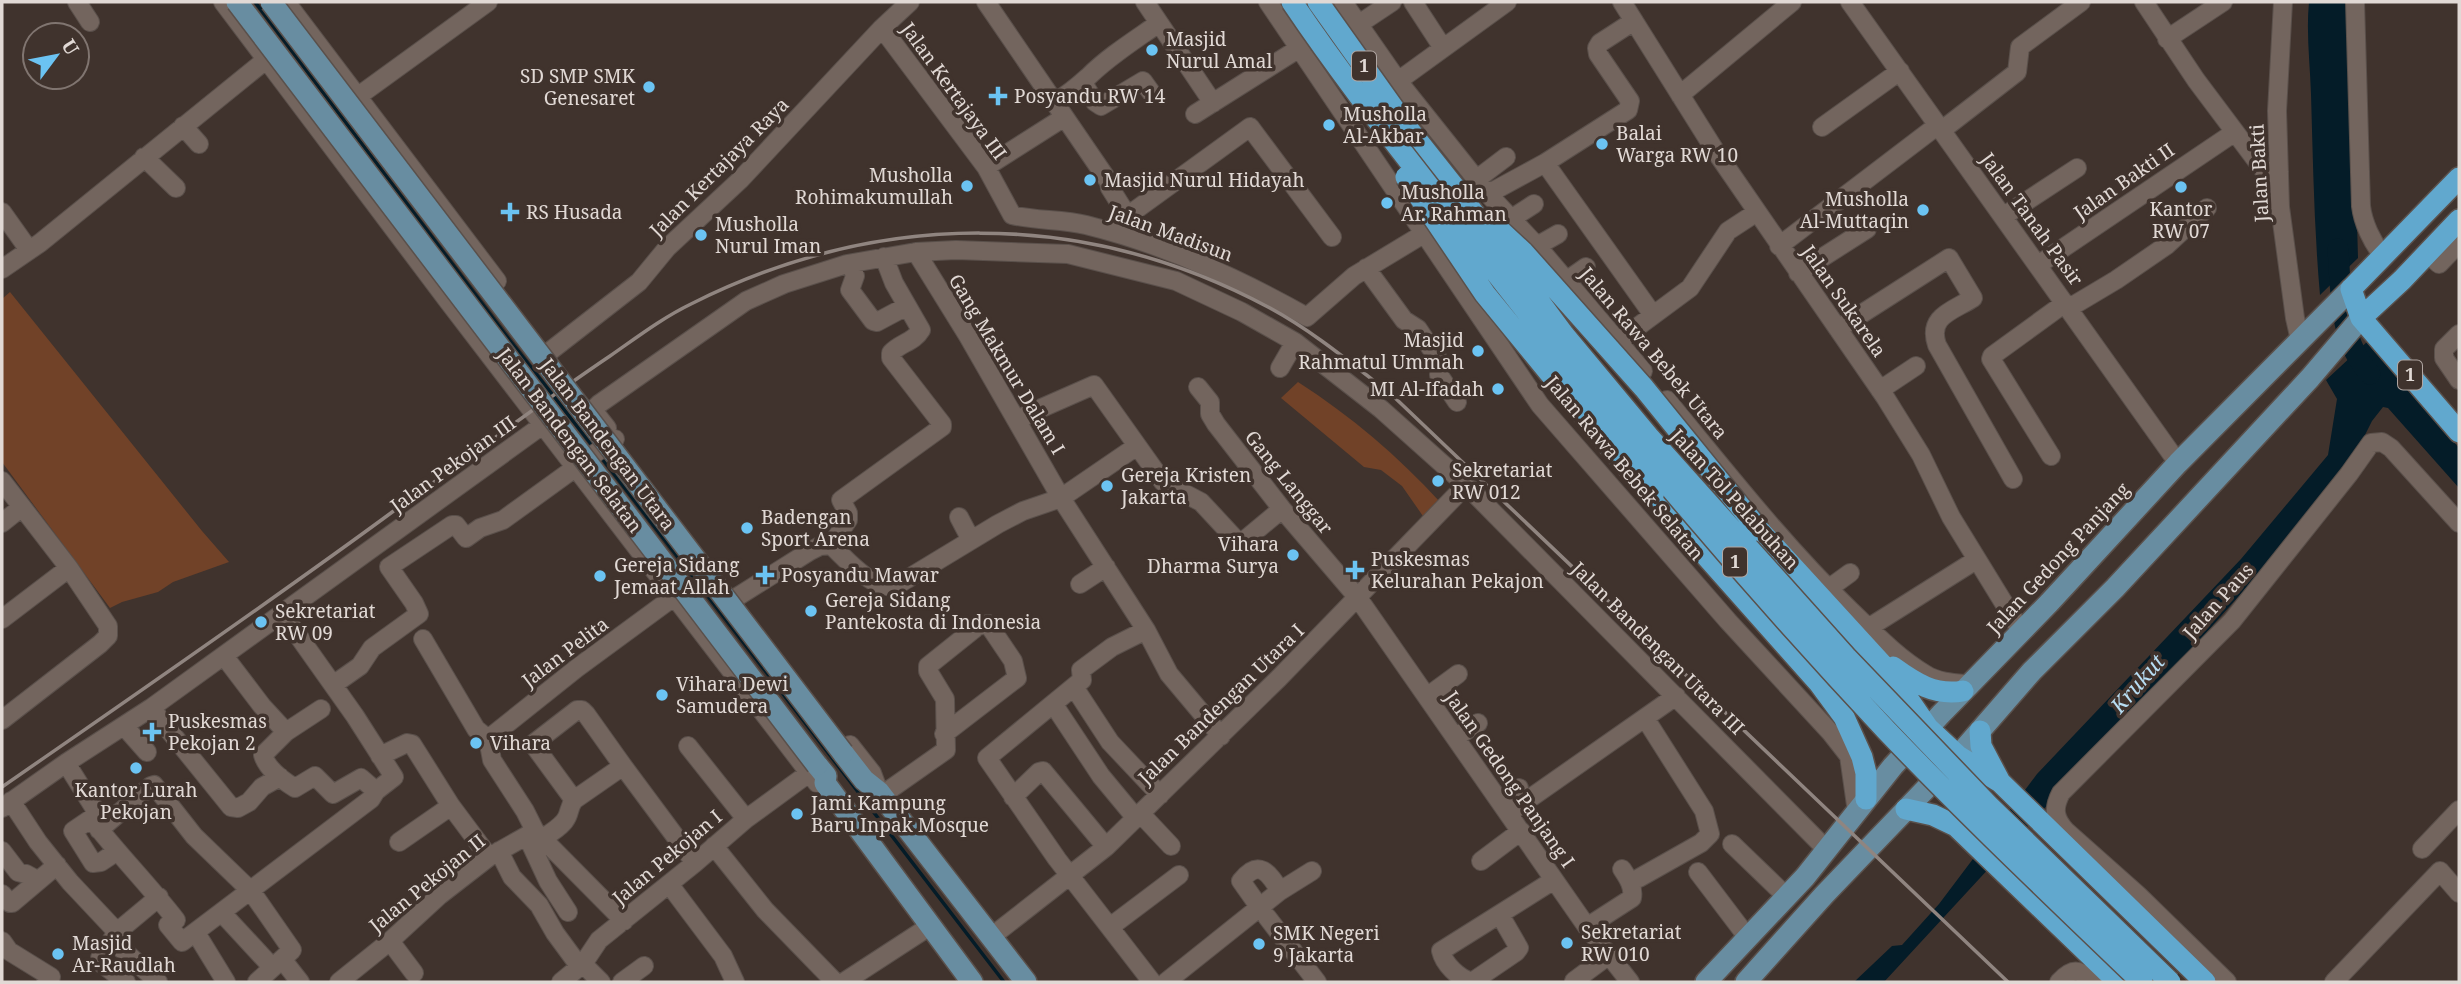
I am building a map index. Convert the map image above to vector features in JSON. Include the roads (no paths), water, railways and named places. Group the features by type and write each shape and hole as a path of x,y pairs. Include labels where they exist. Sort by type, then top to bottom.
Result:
{"highway":[{"name":"Jalan Tol Pelabuhan","path":"1292,2 1368,107 1554,348 1771,603 1961,806 2142,982"},
{"name":"Jalan Tol Pelabuhan","path":"1318,2 1409,130 1538,302 1648,436 1837,647 1988,805 2170,982"},
{"path":"1368,107 1405,175 1485,294 1606,442 1819,683 1844,717 1866,773 1862,805"},
{"name":"Jalan Gedong Panjang","path":"2348,291 2459,178"},
{"path":"1455,188 1523,252 1636,379 1760,531 1869,638 1924,688 1946,692 1966,688"},
{"path":"2356,325 2459,220"},
{"name":"1","path":"2348,291 2356,325 2459,432"},
{"path":"1869,638 1928,728 1958,756 2002,785 2205,982"},
{"path":"1819,683 1902,756 1949,810 1958,829"},
{"path":"1980,731 1981,746 2002,785"},
{"path":"1906,809 1933,815 1958,829 2118,982"}],"main road":[{"name":"Jalan Bandengan Selatan","path":"237,2 972,982"},
{"name":"Jalan Bandengan Utara","path":"271,2 843,753 864,780 881,793 1026,982"},
{"name":"Jalan Gedong Panjang","path":"1706,982 1787,897 1928,728 2172,469 2348,291"},
{"path":"1746,982 1824,895 1958,756 2032,671 2115,588 2356,325"},
{"path":"2302,339 2301,346 2309,353 2314,372"},
{"path":"2172,469 2192,504"}],"street":[{"path":"76,2 89,21"},
{"name":"Jalan Bandengan Selatan","path":"223,2 262,63 544,424"},
{"name":"Jalan Bandengan Utara","path":"286,2 541,343"},
{"path":"358,97 488,2"},
{"name":"Jalan Kertajaya Raya","path":"500,367 639,282 667,248 740,180 882,28 910,2"},
{"path":"986,2 1109,182 1127,215"},
{"path":"1145,2 1213,103"},
{"name":"Jalan Rawa Bebek Selatan","path":"1268,2 1540,405 1728,621 1831,733 1849,756 1862,805"},
{"path":"1195,114 1351,12 1392,2"},
{"path":"1413,2 1443,48"},
{"name":"Jalan Sukarela","path":"1622,2 1779,246 1880,390 1921,455 1951,517 1976,560 2021,631"},
{"path":"1680,95 1792,2"},
{"name":"Jalan Tanah Pasir","path":"1850,2 2067,305 2172,469"},
{"path":"1779,246 2017,72 2020,47 2081,2"},
{"path":"2144,2 2167,39 2262,168 2270,173 2279,172"},
{"path":"2167,39 2223,2"},
{"name":"Jalan Bakti","path":"2283,2 2277,111 2280,207 2295,318 2302,339"},
{"path":"2355,2 2361,206 2375,245 2383,256"},
{"path":"1398,81 1504,3"},
{"name":"Jalan Rawa Bebek Utara","path":"1351,12 1398,81 1437,116 1483,187 1537,246 1775,531 1869,638"},
{"path":"1483,187 1545,163 1628,110 1629,101 1598,54 1597,48 1600,43 1634,21"},
{"path":"986,167 1058,111 1088,77 1159,23"},
{"name":"Jalan Kertajaya III","path":"882,28 986,167 1012,215"},
{"path":"2,269 262,63"},
{"path":"1822,127 1900,71"},
{"path":"1083,83 1095,102 1101,106 1143,81 1153,95"},
{"path":"183,126 199,144"},
{"path":"1108,230 1250,127 1332,237"},
{"name":"Jalan Bakti II","path":"2038,265 2235,132"},
{"path":"144,157 176,188"},
{"path":"1457,402 1439,376 1440,362 1418,329 1405,320 1366,268 1426,234 1483,187 1506,157"},
{"path":"1545,163 1653,315"},
{"path":"2004,216 2077,168"},
{"path":"1511,219 1534,204"},
{"path":"2051,456 1991,359 1992,356 2067,305 2116,280 2167,245 2207,208"},
{"path":"2,212 29,250"},
{"path":"1617,342 1690,288 1728,231 1757,212"},
{"name":"Jalan Madisun","path":"1012,215 1081,223 1108,230 1182,256 1254,287 1307,317 1366,268"},
{"path":"1798,273 1867,229"},
{"path":"1537,246 1558,234"},
{"path":"2427,253 2439,264 2459,243"},
{"name":"Jalan Bandengan Utara III","path":"614,440 596,414 595,408 598,404 746,301 784,284 851,264 916,252 956,250 1068,254 1176,281 1242,312 1295,342 1381,409 1466,485 1827,850"},
{"name":"Gang Makmur Dalam I","path":"916,252 968,335 1061,498 1146,630 1169,674 1221,736"},
{"path":"831,545 848,520 848,513 841,500 942,427 941,422 891,358 895,349 917,337 921,330 894,283 884,257"},
{"path":"1838,330 1949,258 1973,298 1942,316 1935,327 1934,335 1937,345 2013,479"},
{"path":"851,264 855,276 850,290 873,321 907,306"},
{"path":"1566,281 1586,267"},
{"path":"2459,334 2444,349 2444,358 2459,380"},
{"path":"1280,368 1295,342"},
{"path":"541,343 566,375"},
{"path":"1880,390 1916,366"},
{"path":"1017,422 1028,414 1094,385 1163,482 1201,502 1240,544 1282,509"},
{"name":"Gang Langgar","path":"1199,387 1210,402 1212,418 1282,509 1359,598"},
{"name":"Jalan Pekojan III","path":"158,982 115,936 6,805 151,708 544,424 579,466 668,601 817,773"},
{"path":"333,685 360,666 372,648 419,614 389,567 452,525 456,525 466,538 481,528 503,520 614,440 872,773 881,793 946,750 944,734 946,699 928,671 928,666 978,626 988,624 1013,661 1017,678 944,734"},
{"name":"Jalan Paus","path":"2227,982 2138,895 2066,831 2055,813 2055,803 2061,793 2232,621 2371,443 2382,442 2391,448 2459,523"},
{"path":"737,597 810,551 831,545 870,580 882,586 894,587 932,554 971,540 1023,511 1061,498 1137,446"},
{"path":"2,481 69,568 108,626 108,636 2,720"},
{"name":"Jalan Bandengan Utara I","path":"991,937 1106,847 1359,598 1466,485"},
{"path":"2,523 22,507"},
{"path":"959,517 971,540"},
{"path":"1869,638 1976,560"},
{"path":"1080,584 1106,567"},
{"path":"2,619 69,568"},
{"path":"1828,589 1850,573"},
{"name":"Jalan Gedong Panjang I","path":"1359,598 1587,927 1630,982"},
{"name":"Jalan Pelita","path":"488,743 576,668 668,601"},
{"path":"66,763 96,821 116,852 159,897 176,920 168,924 181,941 196,933 251,891 253,886 371,799 395,776 282,613"},
{"path":"1146,630 1112,647 1081,670 1083,679 987,758 1013,797 1152,982"},
{"path":"423,639 476,729 488,743 492,760 525,811 548,881 568,912"},
{"path":"224,656 262,706 286,732"},
{"path":"1428,696 1458,674"},
{"path":"1074,687 1110,743 1160,795"},
{"path":"1505,807 1676,696"},
{"path":"1054,705 1101,776 1171,846"},
{"path":"151,708 231,807 238,808 249,802 262,787 280,777"},
{"path":"321,709 286,732 263,757 280,777 296,788 315,776 334,794 361,778 376,792"},
{"path":"623,766 574,800 533,744 577,710 582,710 695,863"},
{"path":"1639,878 1702,843 1710,834 1704,811 1644,718"},
{"path":"1456,737 1478,723"},
{"path":"124,726 147,752"},
{"path":"380,756 407,743 412,744 452,806 539,905 555,933 581,965 601,982"},
{"path":"688,746 746,819"},
{"path":"1013,797 1043,771 1106,847"},
{"name":"Jalan Pekojan I","path":"561,982 581,965 598,940 746,819 817,773"},
{"path":"116,852 101,862 93,863 73,831 96,821 155,785 194,836 251,891 292,950 257,982"},
{"path":"1505,807 1519,788"},
{"name":"Jalan Pekojan II","path":"339,982 390,941 440,895 494,854 564,822 568,807 574,800"},
{"path":"399,842 452,806"},
{"path":"2422,849 2459,810"},
{"path":"1481,860 1521,831"},
{"path":"535,835 624,921"},
{"path":"1732,844 1787,897"},
{"path":"714,846 765,910 835,982"},
{"path":"2,851 18,872 37,880"},
{"path":"2,894 12,903 57,865"},
{"path":"1587,927 1632,898 1629,880 1622,869"},
{"path":"1280,891 1266,870 1249,873 1241,881 1317,982"},
{"path":"1166,982 1264,913 1280,891 1312,871"},
{"path":"2333,982 2440,871 2459,893"},
{"path":"1698,872 1748,938"},
{"path":"1110,927 1179,875"},
{"path":"1500,915 1554,880"},
{"path":"669,884 723,956 735,982"},
{"path":"125,982 101,963 100,958 115,936 159,897"},
{"path":"222,913 300,982"},
{"path":"845,982 930,926"},
{"path":"196,933 226,982"},
{"path":"2,941 9,951 51,978 46,982"},
{"path":"390,941 414,973"},
{"path":"1574,981 1609,956"},
{"path":"622,982 644,966"},
{"path":"2059,982 2068,972 2075,971 2094,982"}],"water":[{"path":"2309,2 2351,2 2358,258 2320,295 2308,37"},
{"name":"Krukut","path":"2368,341 2459,448 2459,488 2388,408 2383,407 2372,421 2343,479 2197,643 1884,982 1854,982 1892,946 1902,945 1939,904 2037,774 2241,559 2328,455 2337,399 2326,380"}],"waterway":[{"path":"255,2 595,449"},
{"path":"2338,249 2341,299 2347,331 2352,347 2370,374"},
{"path":"601,457 1004,982"}],"railway":[{"path":"2,787 298,581 649,328 691,304 762,273 834,251 907,238 980,233 1053,238 1126,252 1197,275 1268,307 1316,337 1392,395 2008,982"}],"place":[{"name":"Masjid Nurul Amal","path":"1152,50"},
{"name":"SD SMP SMK Genesaret","path":"649,87"},
{"name":"Posyandu RW 14","path":"998,96"},
{"name":"Musholla Al-Akbar","path":"1329,125"},
{"name":"Balai Warga RW 10","path":"1602,144"},
{"name":"Masjid Nurul Hidayah","path":"1090,180"},
{"name":"Musholla Rohimakumullah","path":"967,186"},
{"name":"Kantor RW 07","path":"2181,187"},
{"name":"Musholla Ar. Rahman","path":"1387,203"},
{"name":"Musholla Al-Muttaqin","path":"1923,210"},
{"name":"RS Husada","path":"510,212"},
{"name":"Musholla Nurul Iman","path":"701,235"},
{"name":"Masjid Rahmatul Ummah","path":"1478,351"},
{"name":"MI Al-Ifadah","path":"1498,389"},
{"name":"Sekretariat RW 012","path":"1438,481"},
{"name":"Gereja Kristen Jakarta","path":"1107,486"},
{"name":"Badengan Sport Arena","path":"747,528"},
{"name":"Vihara Dharma Surya","path":"1293,555"},
{"name":"Puskesmas Kelurahan Pekajon","path":"1355,570"},
{"name":"Posyandu Mawar","path":"765,575"},
{"name":"Gereja Sidang Jemaat Allah","path":"600,576"},
{"name":"Gereja Sidang Pantekosta di Indonesia","path":"811,611"},
{"name":"Sekretariat RW 09","path":"261,622"},
{"name":"Vihara Dewi Samudera","path":"662,695"},
{"name":"Puskesmas Pekojan 2","path":"152,732"},
{"name":"Vihara","path":"476,743"},
{"name":"Kantor Lurah Pekojan","path":"136,768"},
{"name":"Jami Kampung Baru Inpak Mosque","path":"797,814"},
{"name":"Sekretariat RW 010","path":"1567,943"},
{"name":"SMK Negeri 9 Jakarta","path":"1259,944"},
{"name":"Masjid Ar-Raudlah","path":"58,954"}]}
